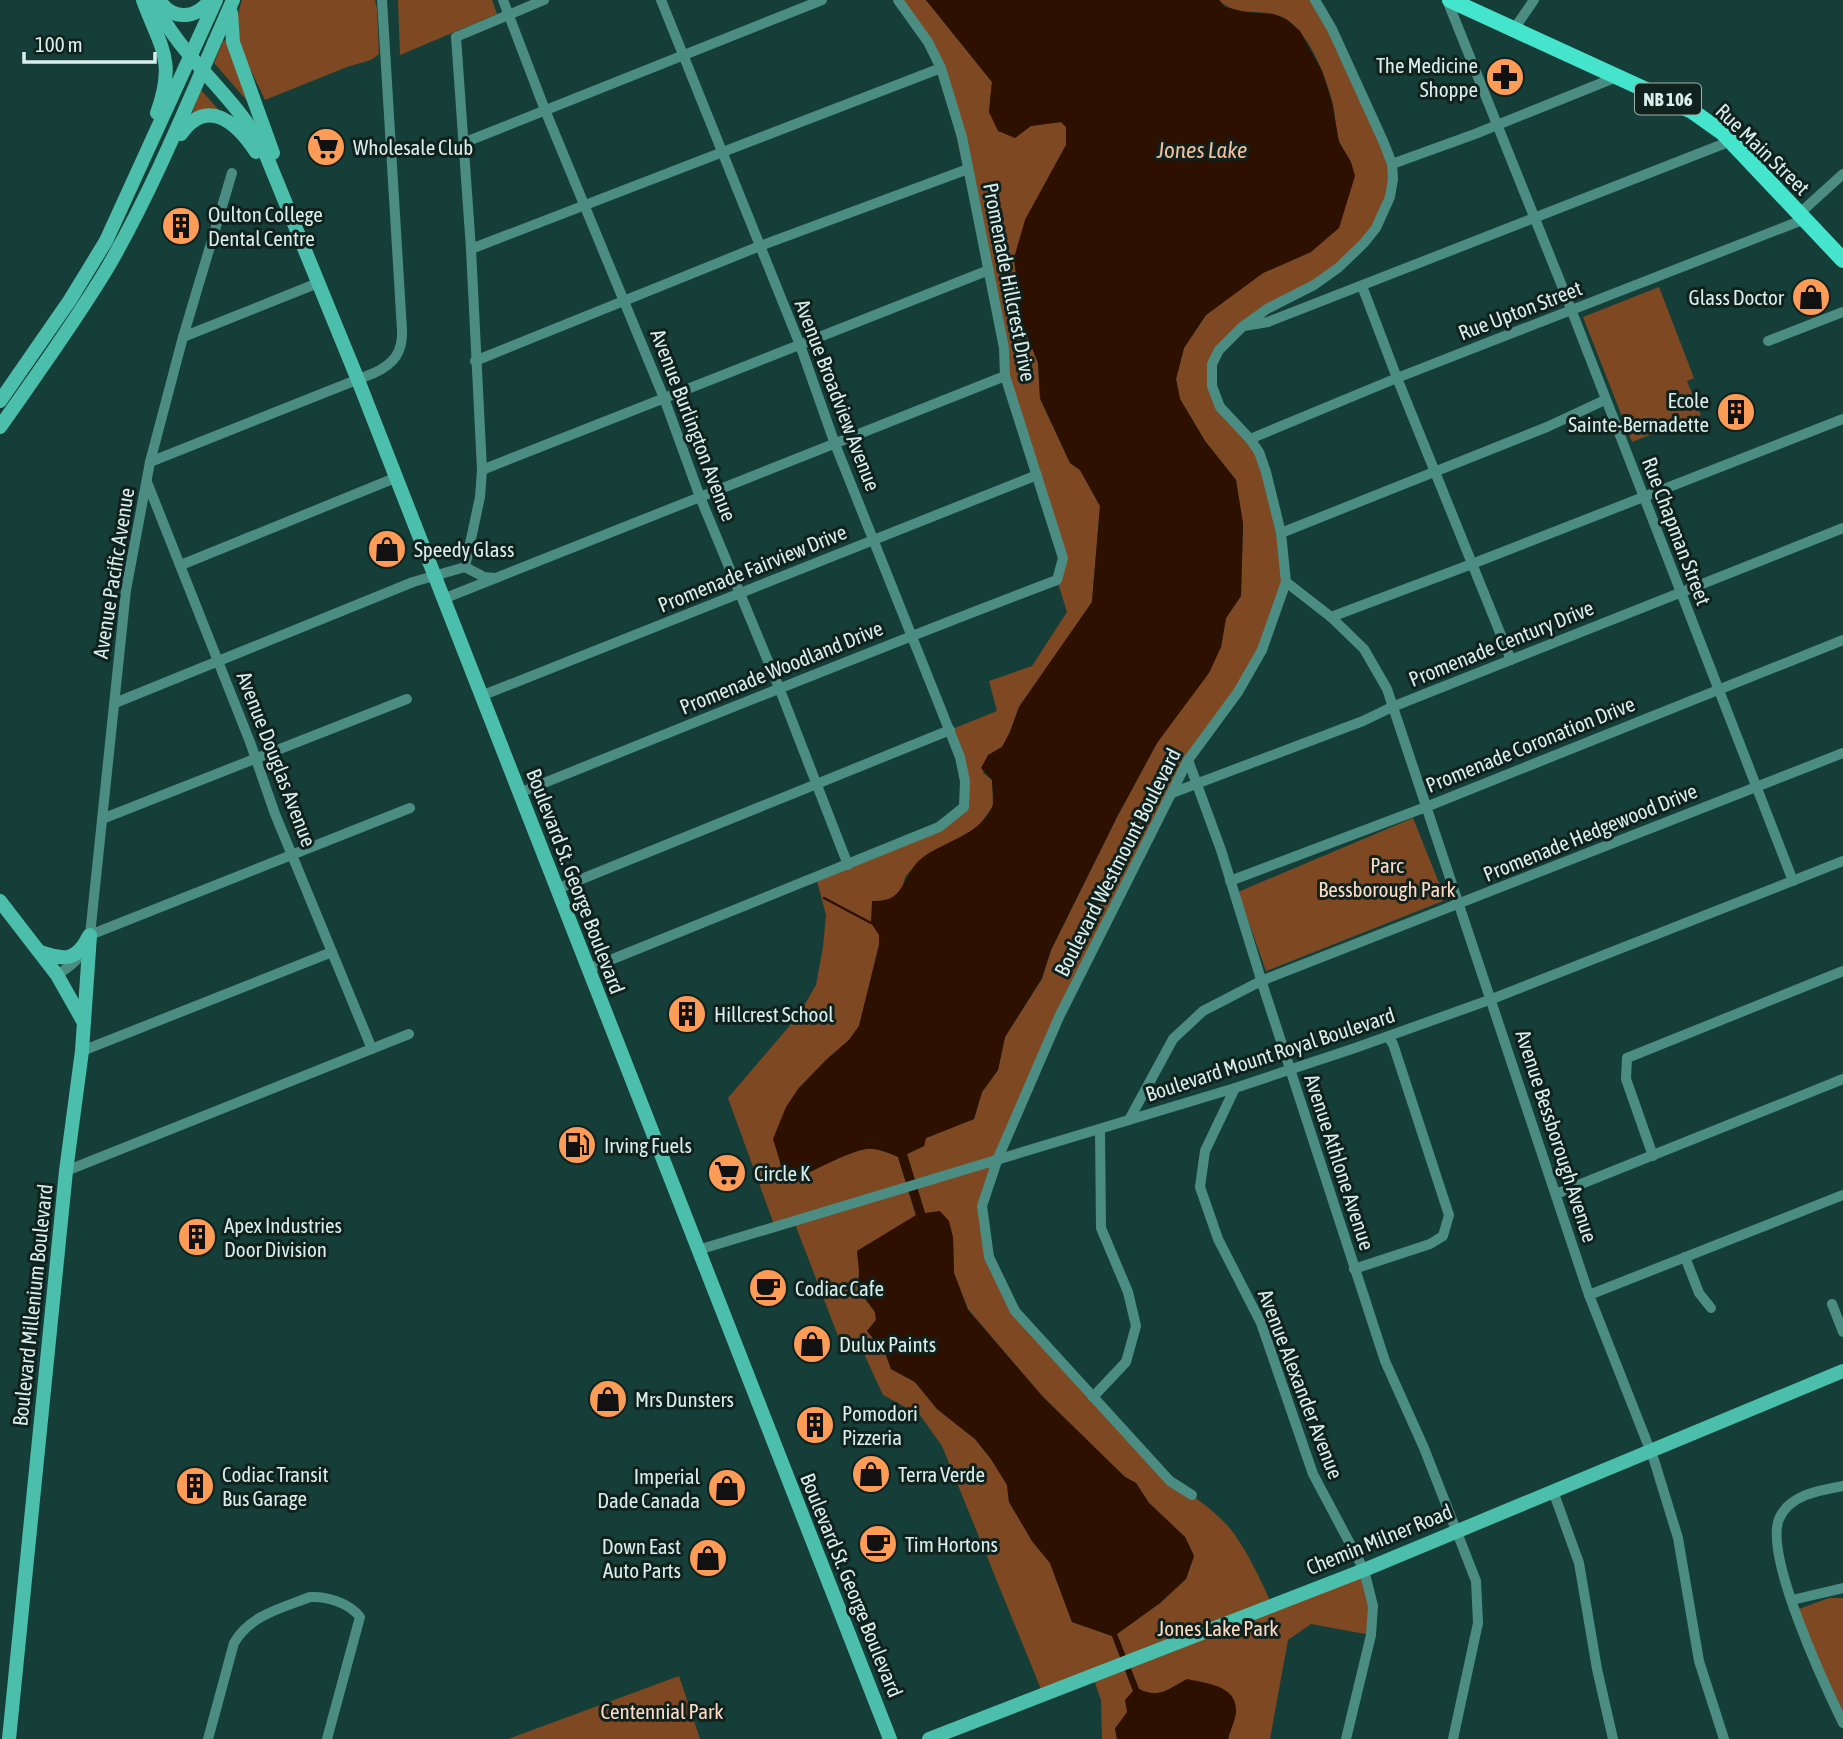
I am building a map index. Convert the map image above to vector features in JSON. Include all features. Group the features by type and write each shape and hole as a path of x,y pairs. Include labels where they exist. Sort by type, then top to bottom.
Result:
{"main road":[{"path":"122,210 163,96 166,79 166,58 143,0"},
{"name":"Boulevard St. George Boulevard","path":"153,0 166,25 255,135 266,155 358,380 890,1739"},
{"path":"159,0 166,9 184,15 200,11 210,0"},
{"path":"0,401 86,276 122,210 216,0"},
{"name":"Rue Main Street","path":"1449,0 1692,111 1731,141 1843,260"},
{"path":"0,427 94,289 126,234 162,162 232,1"},
{"path":"232,1 232,37 261,116 296,228"},
{"path":"162,162 191,121 207,115 224,119 246,138 256,152 296,228"},
{"path":"0,901 57,975 84,1022"},
{"path":"39,951 56,957 69,957 80,951 90,935"},
{"name":"Boulevard Millenium Boulevard","path":"9,1739 66,1171 82,1051 90,935"},
{"name":"Chemin Milner Road","path":"929,1739 1364,1570 1843,1371"}],"street":[{"path":"150,462 358,380 384,368 394,360 400,350 402,337 382,0"},
{"name":"Avenue Burlington Avenue","path":"503,0 545,110 626,302 700,497 780,690 848,865"},
{"path":"465,567 480,497 482,470 471,249 456,37 544,0"},
{"name":"Avenue Broadview Avenue","path":"661,0 800,345 835,444 960,757 965,781 964,807 939,828 848,865"},
{"path":"463,143 822,0"},
{"name":"Promenade Hillcrest Drive","path":"898,0 928,43 941,68 962,137 1004,348 1006,376 1063,558 1057,580"},
{"name":"Boulevard Westmount Boulevard","path":"1192,1495 1170,1481 1015,1311 989,1257 982,1206 998,1158 1059,1017 1188,760 1238,692 1262,650 1286,582 1281,533 1266,472 1259,452 1250,439 1220,407 1212,386 1212,364 1241,327 1266,309 1314,285 1338,268 1364,243 1376,229 1390,197 1393,179 1392,164 1356,78 1315,0"},
{"name":"Rue Chapman Street","path":"1449,0 1793,881"},
{"path":"1514,29 1534,0"},
{"path":"471,249 941,68"},
{"path":"1392,164 1619,76"},
{"path":"1241,327 1268,323 1731,141"},
{"path":"475,361 760,246 968,169"},
{"name":"Avenue Pacific Avenue","path":"57,975 79,960 88,945 126,590 150,462 183,337 232,173"},
{"path":"1803,216 1843,174"},
{"name":"Rue Upton Street","path":"1250,439 1397,378 1571,312 1803,216"},
{"path":"482,470 989,270"},
{"path":"183,337 318,283"},
{"path":"1362,286 1511,660"},
{"path":"1768,341 1843,312"},
{"path":"443,599 1006,376"},
{"path":"1281,533 1547,427 1605,400"},
{"path":"1331,617 1843,419"},
{"name":"Promenade Fairview Drive","path":"481,696 1037,475"},
{"path":"181,565 395,478"},
{"name":"Avenue Douglas Avenue","path":"147,482 256,758 275,814 372,1049"},
{"name":"Promenade Century Drive","path":"1172,793 1363,721 1392,707 1843,528"},
{"path":"115,702 412,582 465,567 484,577 498,578"},
{"name":"Promenade Woodland Drive","path":"519,793 780,690 913,634 1057,580"},
{"name":"Avenue Bessborough Avenue","path":"1286,582 1331,617 1364,649 1387,689 1589,1295 1651,1450 1678,1538 1699,1661 1724,1739"},
{"name":"Promenade Coronation Drive","path":"1230,881 1426,807 1843,640"},
{"path":"102,819 407,699"},
{"path":"557,890 950,730"},
{"name":"Promenade Hedgewood Drive","path":"1129,1119 1173,1039 1203,1011 1261,981 1843,753"},
{"name":"Avenue Athlone Avenue","path":"1188,760 1230,881 1385,1361 1424,1448 1476,1581 1479,1609 1454,1739"},
{"path":"90,935 410,808"},
{"name":"Boulevard Mount Royal Boulevard","path":"698,1251 1235,1088 1388,1037 1843,861"},
{"path":"588,969 848,865"},
{"path":"82,1051 332,952"},
{"path":"1653,1156 1626,1079 1627,1058 1843,971"},
{"path":"66,1171 409,1034"},
{"path":"1354,1269 1430,1244 1443,1236 1449,1215 1393,1044 1388,1037"},
{"path":"1556,1194 1843,1080"},
{"name":"Avenue Alexander Avenue","path":"1235,1088 1205,1151 1200,1187 1217,1239 1261,1323 1313,1474 1364,1570 1373,1606 1371,1636 1346,1739"},
{"path":"1093,1397 1126,1362 1136,1326 1128,1292 1101,1228 1100,1129"},
{"path":"1589,1295 1843,1195"},
{"path":"1685,1256 1699,1293 1711,1308"},
{"path":"1832,1304 1843,1332"},
{"path":"1843,1486 1795,1499 1779,1520 1776,1544 1805,1642 1843,1723"},
{"path":"1553,1491 1579,1563 1597,1668 1613,1739"},
{"path":"1792,1600 1843,1588"},
{"path":"208,1739 234,1643 248,1624 259,1617 310,1597 324,1598 353,1609 360,1618 327,1739"}],"green space":[{"path":"242,0 375,0 379,54 371,60 265,100 239,39 238,13"},
{"path":"398,0 492,0 497,14 400,55"},
{"name":"Jones Lake Park","path":"898,0 926,0 992,82 989,112 1015,138 1030,126 1061,122 1066,127 1066,145 1025,220 1021,320 1038,363 1040,399 1070,463 1080,470 1100,506 1092,602 1019,707 1002,747 988,755 983,773 992,780 993,806 978,827 921,859 905,877 902,890 894,898 885,901 879,945 859,1026 849,1040 798,1089 780,1162 784,1174 793,1182 828,1163 866,1149 898,1157 916,1216 857,1251 860,1271 858,1289 875,1312 876,1320 867,1331 885,1352 891,1369 915,1382 937,1409 975,1439 991,1459 1007,1485 1009,1502 1032,1541 1050,1563 1072,1622 1112,1636 1133,1691 1128,1712 1115,1728 1117,1739 1102,1739 1101,1700 1094,1680 1045,1699 942,1446 920,1415 883,1395 859,1343 843,1349 795,1224 776,1230 728,1098 798,1016 816,985 826,915 817,881 939,827 964,807 965,781 950,730 997,711 989,681 1032,666 1067,612 1057,580 1063,558 1005,376 1004,348 941,68"},
{"name":"Jones Lake Park","path":"1219,0 1315,0 1356,78 1393,179 1376,228 1338,268 1267,309 1212,364 1220,407 1259,452 1286,582 1262,650 1188,760 1059,1017 982,1206 989,1257 1015,1311 1170,1481 1207,1506 1226,1524 1245,1551 1272,1605 1364,1570 1373,1606 1371,1635 1311,1624 1288,1640 1270,1739 1228,1739 1236,1711 1187,1679 1158,1693 1139,1689 1117,1634 1160,1603 1186,1579 1194,1556 1185,1537 1149,1503 1136,1483 1125,1477 1043,1397 968,1309 954,1273 953,1237 925,1213 907,1154 924,1146 926,1138 974,1119 982,1092 998,1070 1005,1037 1042,979 1051,950 1117,817 1157,743 1221,647 1226,618 1241,596 1243,524 1236,480 1205,441 1180,399 1176,379 1184,348 1206,315 1263,273 1311,252 1351,162 1338,138 1333,106 1321,69 1297,28 1281,16 1235,9"},
{"path":"228,39 249,103 214,63 223,41"},
{"path":"201,90 218,109 218,110 192,113"},
{"path":"1659,287 1694,378 1687,381 1701,415 1632,442 1583,317"},
{"name":"Parc Bessborough Park","path":"1413,818 1443,893 1443,901 1266,971 1238,892"},
{"path":"1829,1598 1843,1598 1843,1724 1796,1610"},
{"name":"Centennial Park","path":"679,1676 700,1739 508,1739"}],"water":[{"name":"Jones Lake","path":"926,0 1219,0 1225,7 1273,14 1286,19 1300,31 1322,71 1332,102 1339,142 1351,162 1355,176 1339,228 1311,252 1263,273 1206,315 1184,348 1176,379 1180,399 1205,441 1236,480 1243,524 1241,596 1226,618 1221,647 1209,673 1157,743 1117,817 1051,950 1042,978 1005,1037 998,1070 982,1092 974,1119 926,1138 924,1146 907,1154 925,1213 940,1211 949,1221 953,1237 954,1273 968,1310 1043,1397 1125,1477 1136,1483 1149,1503 1185,1537 1194,1556 1186,1579 1160,1603 1117,1634 1139,1689 1158,1693 1187,1679 1211,1684 1226,1691 1235,1702 1236,1711 1228,1739 1117,1739 1115,1729 1127,1712 1125,1700 1133,1691 1112,1636 1072,1622 1050,1563 1032,1541 1009,1502 1007,1485 991,1459 975,1439 937,1409 915,1382 891,1369 885,1352 867,1331 876,1320 875,1312 858,1289 857,1251 916,1215 898,1157 866,1149 829,1163 793,1182 784,1175 773,1139 786,1107 798,1089 849,1040 859,1026 879,945 879,935 871,923 872,901 884,900 898,893 922,858 970,831 986,817 993,804 992,780 981,768 988,755 1002,747 1019,707 1092,602 1100,506 1080,470 1070,463 1040,398 1038,363 1021,320 1014,258 1025,220 1066,145 1066,127 1061,122 1031,126 1015,138 998,131 989,112 992,82"}],"waterway":[{"path":"824,898 871,923"}],"place":[{"name":"The Medicine Shoppe","path":"1505,77"},
{"name":"Wholesale Club","path":"326,147"},
{"name":"Oulton College Dental Centre","path":"181,226"},
{"name":"Glass Doctor","path":"1811,297"},
{"name":"Ecole Sainte-Bernadette","path":"1736,412"},
{"name":"Speedy Glass","path":"387,549"},
{"name":"Hillcrest School","path":"687,1014"},
{"name":"Irving Fuels","path":"577,1145"},
{"name":"Circle K","path":"727,1173"},
{"name":"Apex Industries Door Division","path":"197,1237"},
{"name":"Codiac Cafe","path":"768,1288"},
{"name":"Dulux Paints","path":"812,1344"},
{"name":"Mrs Dunsters","path":"608,1399"},
{"name":"Pomodori Pizzeria","path":"815,1425"},
{"name":"Terra Verde","path":"871,1474"},
{"name":"Codiac Transit Bus Garage","path":"195,1486"},
{"name":"Imperial Dade Canada","path":"727,1488"},
{"name":"Tim Hortons","path":"878,1544"},
{"name":"Down East Auto Parts","path":"708,1558"}]}
